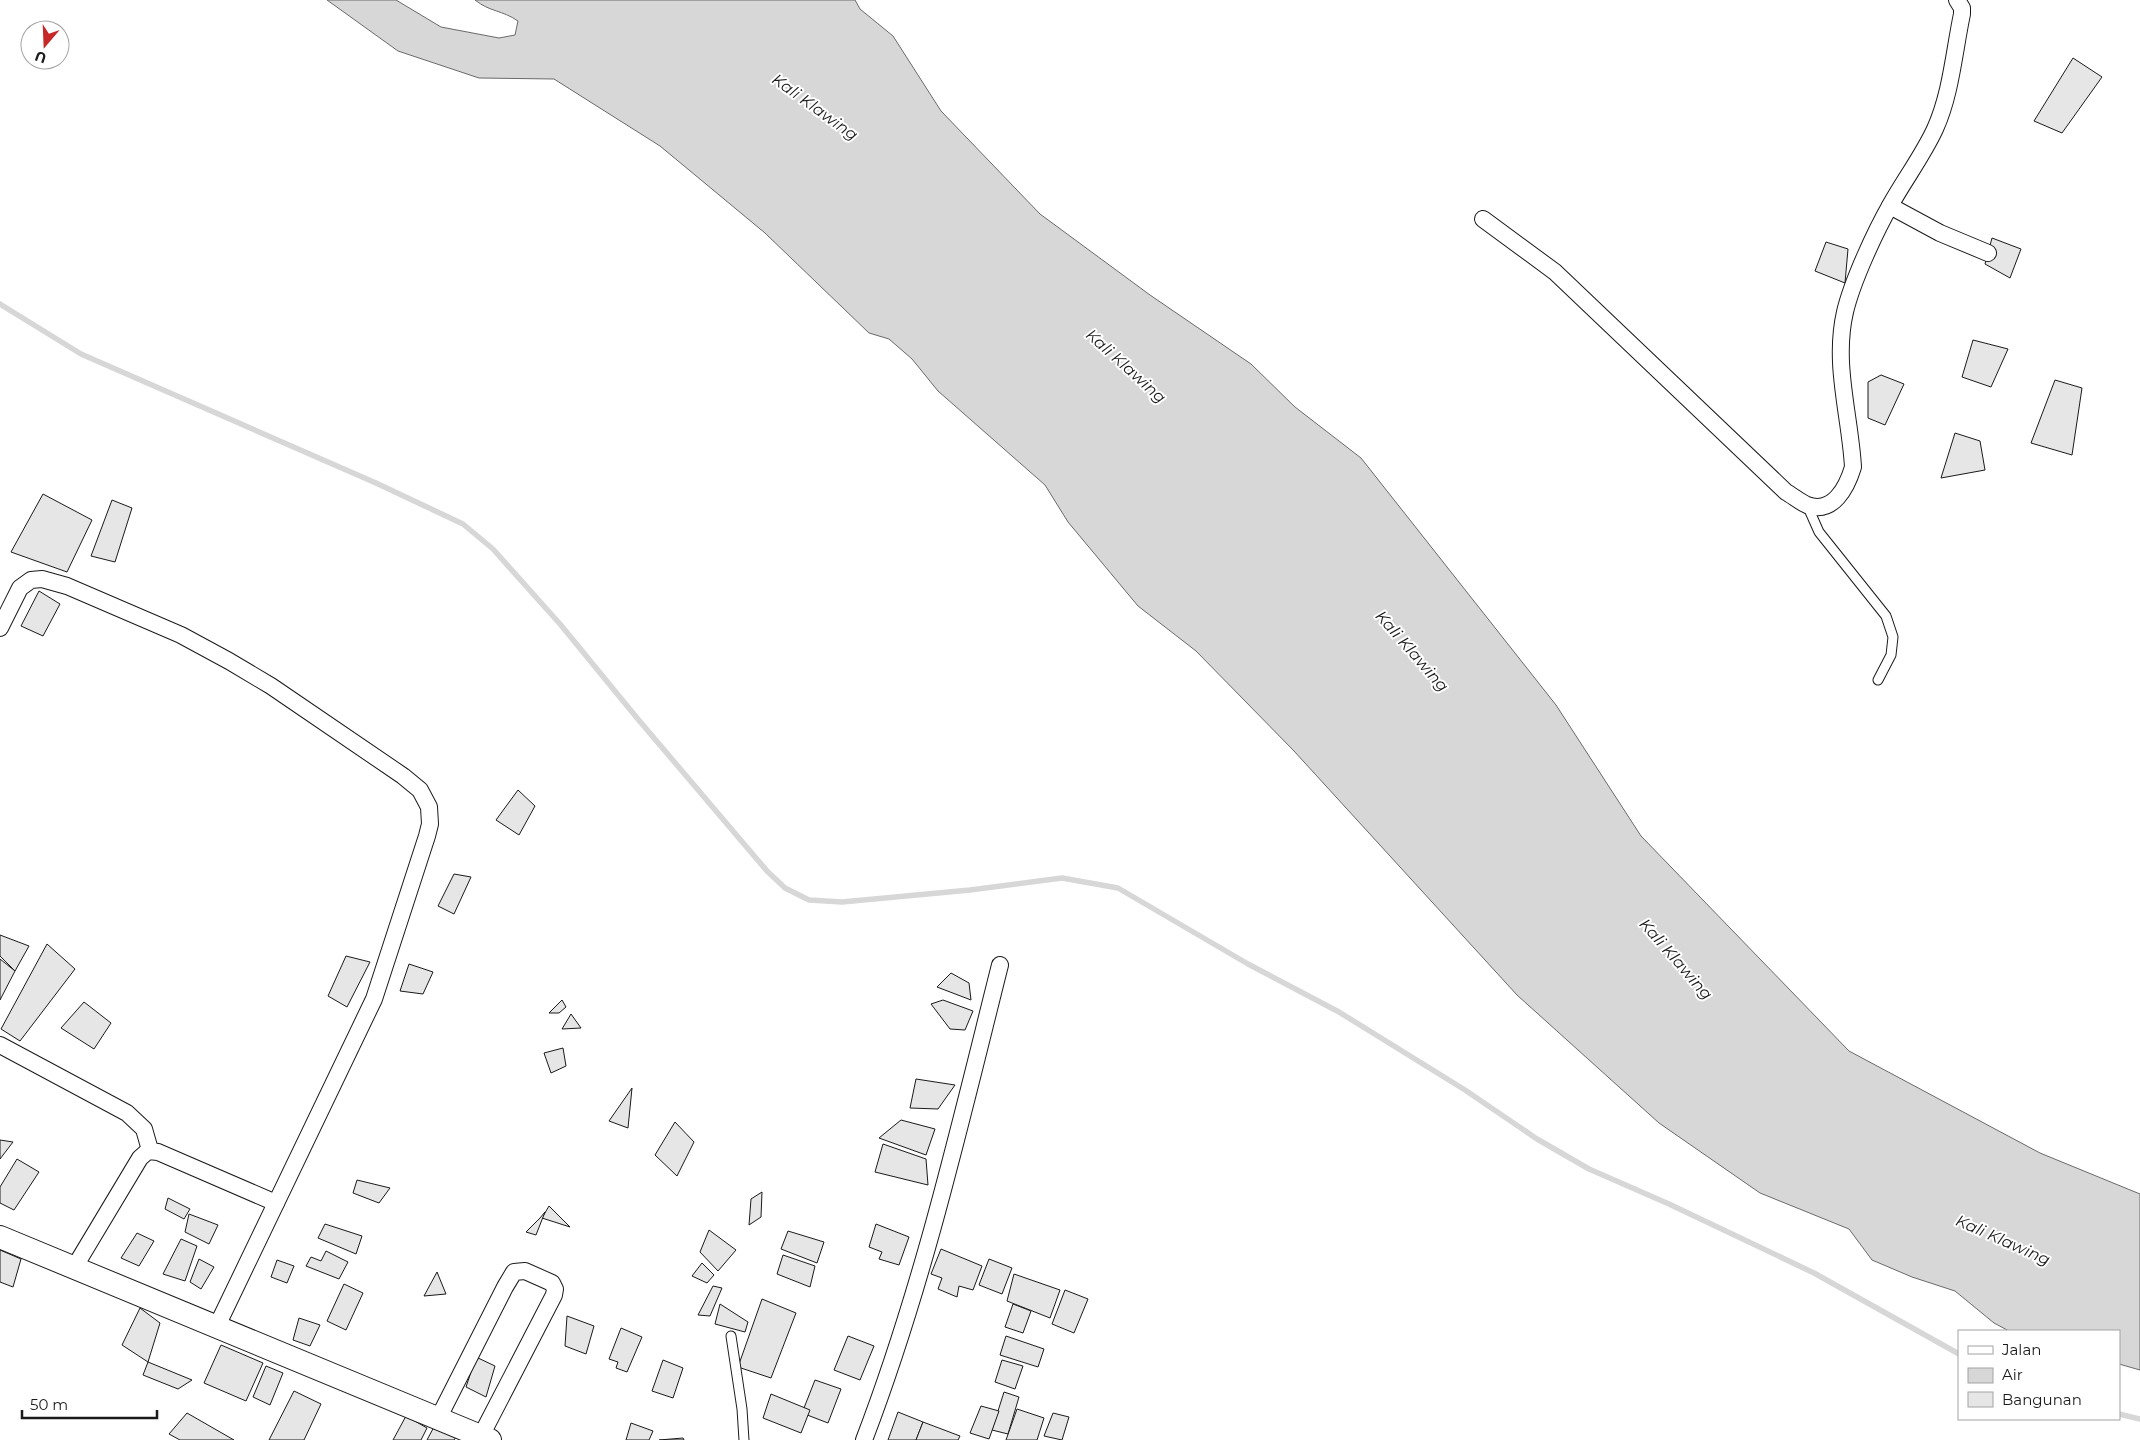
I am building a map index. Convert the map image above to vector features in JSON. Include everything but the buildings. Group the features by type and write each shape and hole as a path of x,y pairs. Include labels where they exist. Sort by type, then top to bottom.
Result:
{"street":[{"path":"1483,219 1556,272 1786,492 1807,505 1819,507 1831,504 1842,493 1849,482 1852,467 1851,446 1841,377 1840,346 1844,321 1855,282 1890,206 1935,130 1942,111 1962,14 1962,8 1957,0"},
{"path":"1890,206 1940,233 1988,252"},
{"path":"0,628 20,588 31,580 42,579 59,583 129,612 230,660 306,709 403,776 420,790 430,807 430,824 427,836 374,999 217,1326"},
{"path":"864,1440 892,1369 940,1202 1000,965"},
{"path":"0,1045 127,1114 144,1130 150,1150"},
{"path":"150,1150 276,1203"},
{"path":"74,1268 140,1158 150,1150"},
{"path":"0,1237 438,1419 486,1438 554,1295 556,1289 552,1283 526,1271 514,1272 438,1419"}],"lane":[{"path":"1807,505 1819,532 1886,616 1893,637 1891,655 1878,680"},
{"path":"731,1336 742,1409 744,1440"}],"water":[{"name":"Kali Klawing","path":"327,0 396,0 441,27 499,38 515,35 518,21 475,0 855,0 860,9 893,36 941,111 1040,214 1150,295 1251,364 1295,407 1361,458 1556,705 1641,836 1849,1051 2040,1153 2140,1194 2140,1370 2120,1364 2120,1330 2007,1330 1994,1323 1955,1291 1912,1277 1872,1260 1849,1229 1760,1193 1659,1123 1517,995 1294,751 1196,651 1138,606 1068,522 1045,485 938,391 912,359 889,339 869,333 765,233 660,146 554,79 479,78 398,51"}],"waterway":[{"path":"0,304 81,354 376,483 463,524 493,549 560,624 767,871 785,888 809,900 842,902 970,890 1062,878 1118,888 1248,964 1339,1012 1465,1090 1537,1139 1589,1169 1669,1204 1814,1273 1958,1353"},
{"path":"2120,1414 2140,1419"}]}
